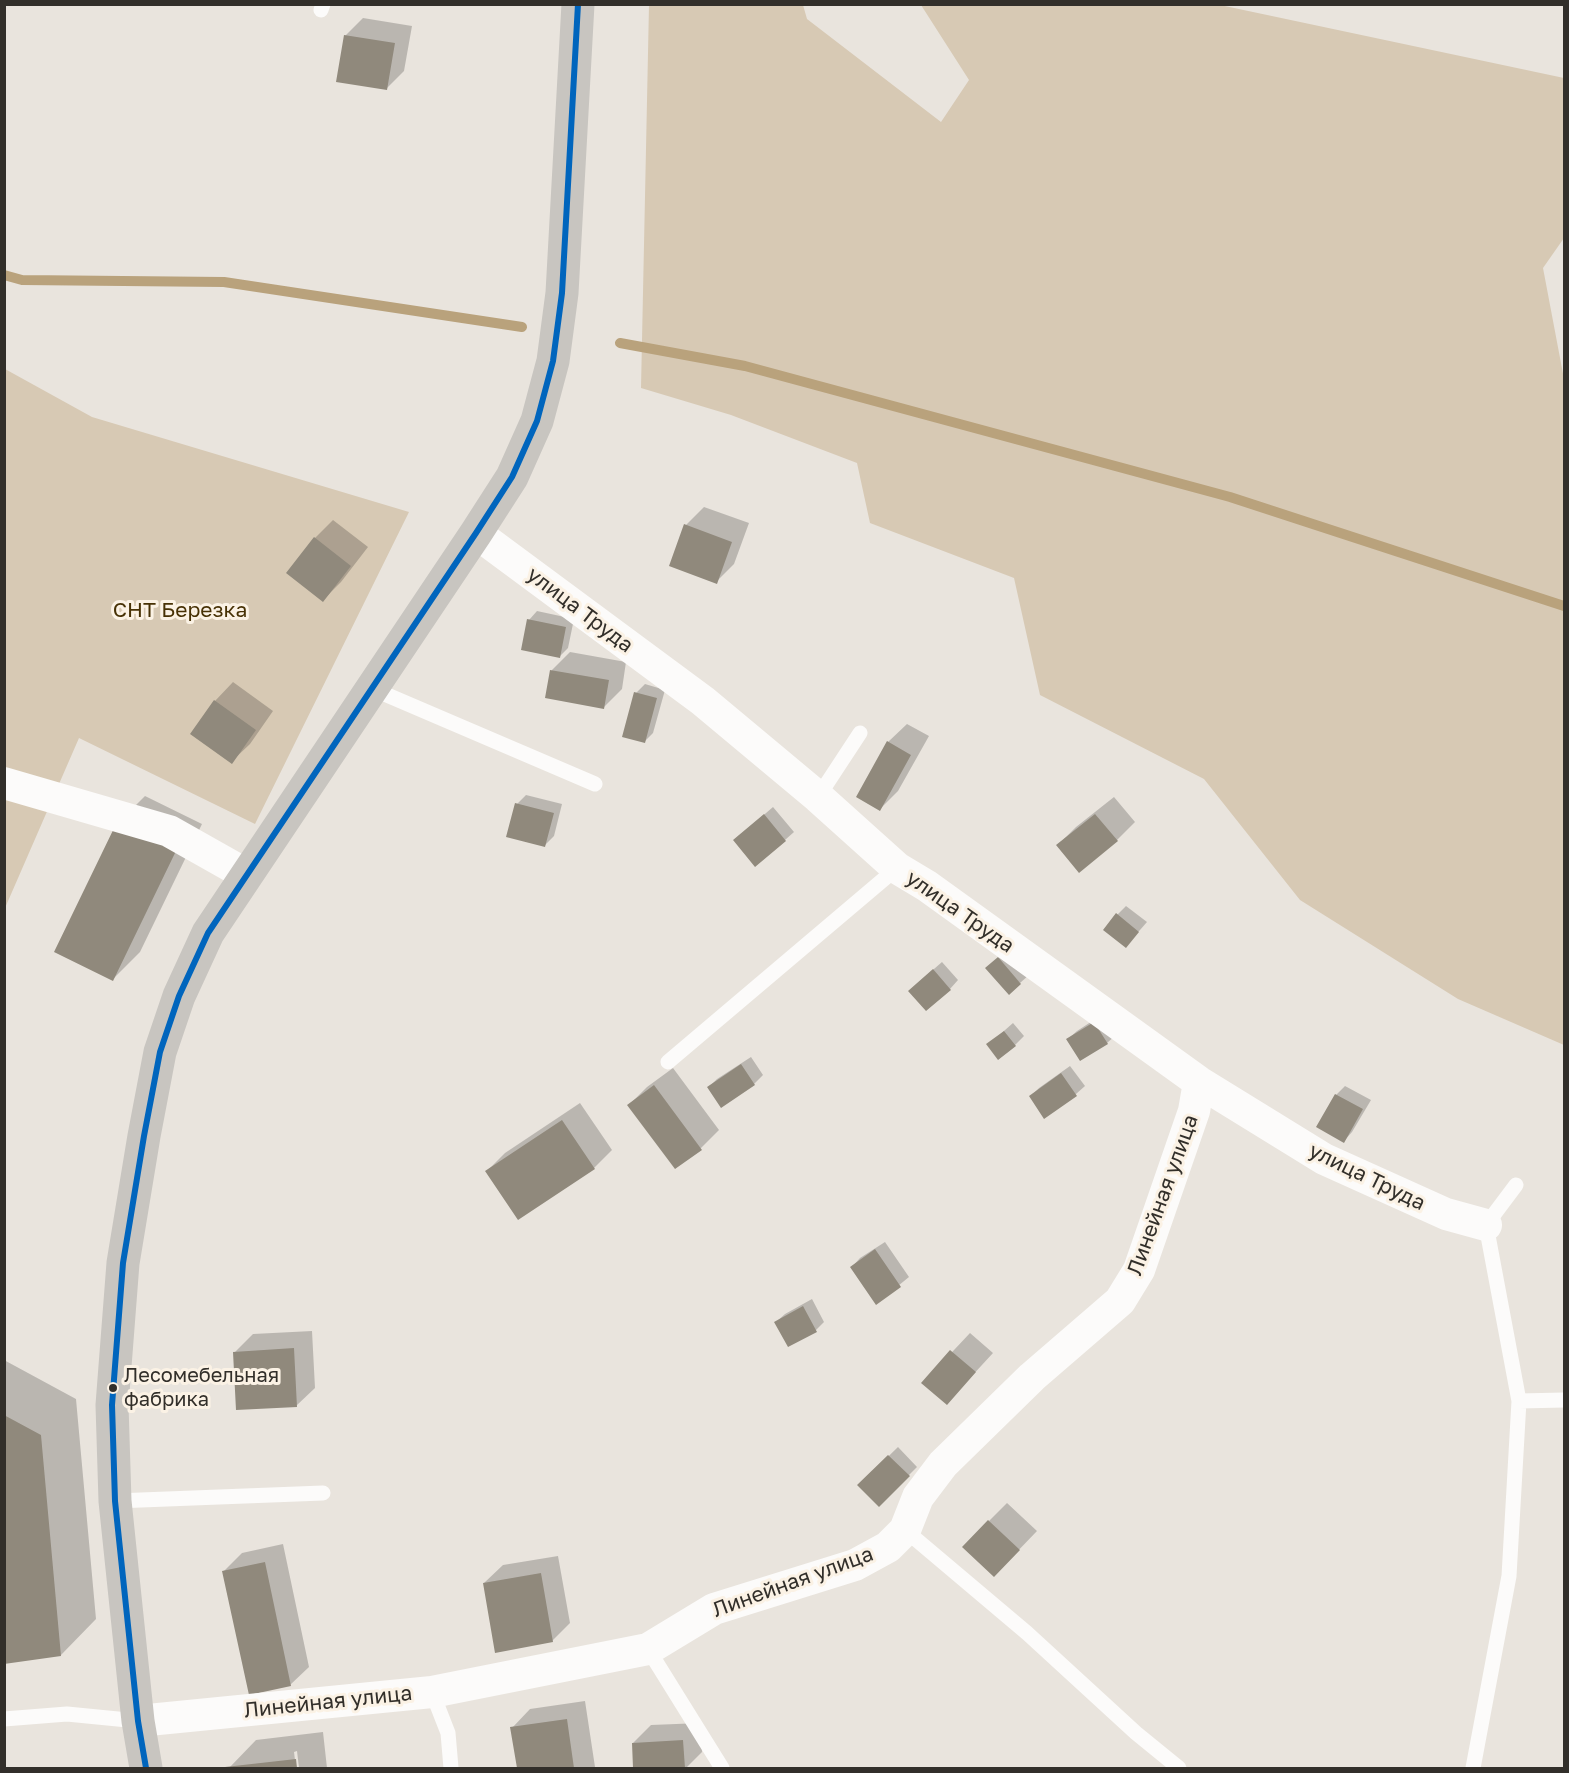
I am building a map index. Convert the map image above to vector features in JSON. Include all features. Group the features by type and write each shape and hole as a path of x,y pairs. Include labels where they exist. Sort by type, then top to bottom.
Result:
{"street":[{"path":"146,1768 138,1721 115,1500 112,1405 123,1263 160,1052 179,996 208,933 476,533 516,467 537,421 553,361 562,293 578,4"},
{"name":"улица Труда","path":"476,533 703,701 818,797 897,868 927,886 1199,1082 1324,1159 1446,1214 1486,1225"},
{"path":"4,783 169,831 247,875"},
{"name":"Линейная улица","path":"138,1721 432,1692 648,1649 714,1609 855,1565 888,1547 905,1530 918,1497 943,1464 1032,1377 1120,1301 1139,1270 1194,1111 1199,1082"}],"lane":[{"path":"373,689 595,784"},
{"path":"818,797 860,733"},
{"path":"668,1062 897,868"},
{"path":"1473,1768 1509,1576 1519,1401 1486,1225 1516,1185"},
{"path":"1519,1401 1564,1400"},
{"path":"115,1500 323,1493"},
{"path":"905,1530 1179,1768"},
{"path":"648,1649 722,1768"},
{"path":"432,1692 448,1733 451,1768"},
{"path":"4,1719 68,1714 138,1721"}],"green space":[{"path":"649,5 803,5 807,19 941,122 969,80 921,5 1220,5 1564,78 1564,238 1543,268 1564,379 1564,1045 1458,999 1300,900 1204,779 1040,695 1014,578 870,523 857,463 731,415 641,388"},
{"name":"СНТ Березка","path":"5,369 92,417 409,512 255,824 79,738 5,908"}],"building":[{"path":"344,35 395,43 387,90 336,82"},
{"path":"684,524 732,542 717,584 669,566"},
{"path":"314,537 351,566 323,602 286,573"},
{"path":"527,619 566,627 560,658 521,650"},
{"path":"550,670 609,680 604,709 545,698"},
{"path":"634,692 657,698 645,743 622,737"},
{"path":"214,700 256,730 232,764 190,734"},
{"path":"887,741 911,755 880,811 856,797"},
{"path":"515,803 554,813 545,847 506,837"},
{"path":"764,814 786,841 755,867 733,840"},
{"path":"1095,814 1118,841 1079,873 1056,845"},
{"path":"117,822 176,851 113,981 54,952"},
{"path":"1116,913 1139,932 1126,948 1103,930"},
{"path":"998,957 1021,984 1009,995 985,968"},
{"path":"933,969 951,990 926,1011 908,991"},
{"path":"1094,1022 1108,1044 1080,1061 1066,1039"},
{"path":"1004,1031 1016,1046 998,1060 986,1044"},
{"path":"741,1064 755,1085 721,1108 707,1087"},
{"path":"1061,1073 1077,1096 1044,1119 1029,1096"},
{"path":"654,1085 702,1150 675,1169 627,1105"},
{"path":"1335,1094 1363,1109 1344,1143 1316,1127"},
{"path":"562,1120 595,1169 518,1220 485,1171"},
{"path":"875,1249 901,1287 876,1305 850,1267"},
{"path":"803,1306 817,1332 788,1347 774,1322"},
{"path":"294,1348 297,1407 236,1410 233,1352"},
{"path":"950,1350 976,1372 947,1405 921,1383"},
{"path":"4,1415 41,1435 61,1656 4,1664"},
{"path":"888,1455 910,1476 879,1507 857,1485"},
{"path":"988,1520 1020,1550 994,1577 962,1547"},
{"path":"265,1562 291,1686 249,1695 222,1571"},
{"path":"541,1573 553,1642 495,1653 483,1583"},
{"path":"567,1719 574,1768 517,1768 510,1727"},
{"path":"683,1740 685,1768 633,1768 632,1743"},
{"path":"296,1759 297,1768 225,1768 225,1767"}],"waterway":[{"path":"4,275 22,280 224,282 522,327"},
{"path":"620,343 745,366 1230,497 1564,606"}],"transit line":[{"path":"146,1768 138,1721 115,1501 112,1405 123,1263 160,1052 179,996 208,933 512,477 537,421 553,361 562,293 578,4"}],"place":[{"name":"Лесомебельная фабрика","path":"113,1388"}]}
